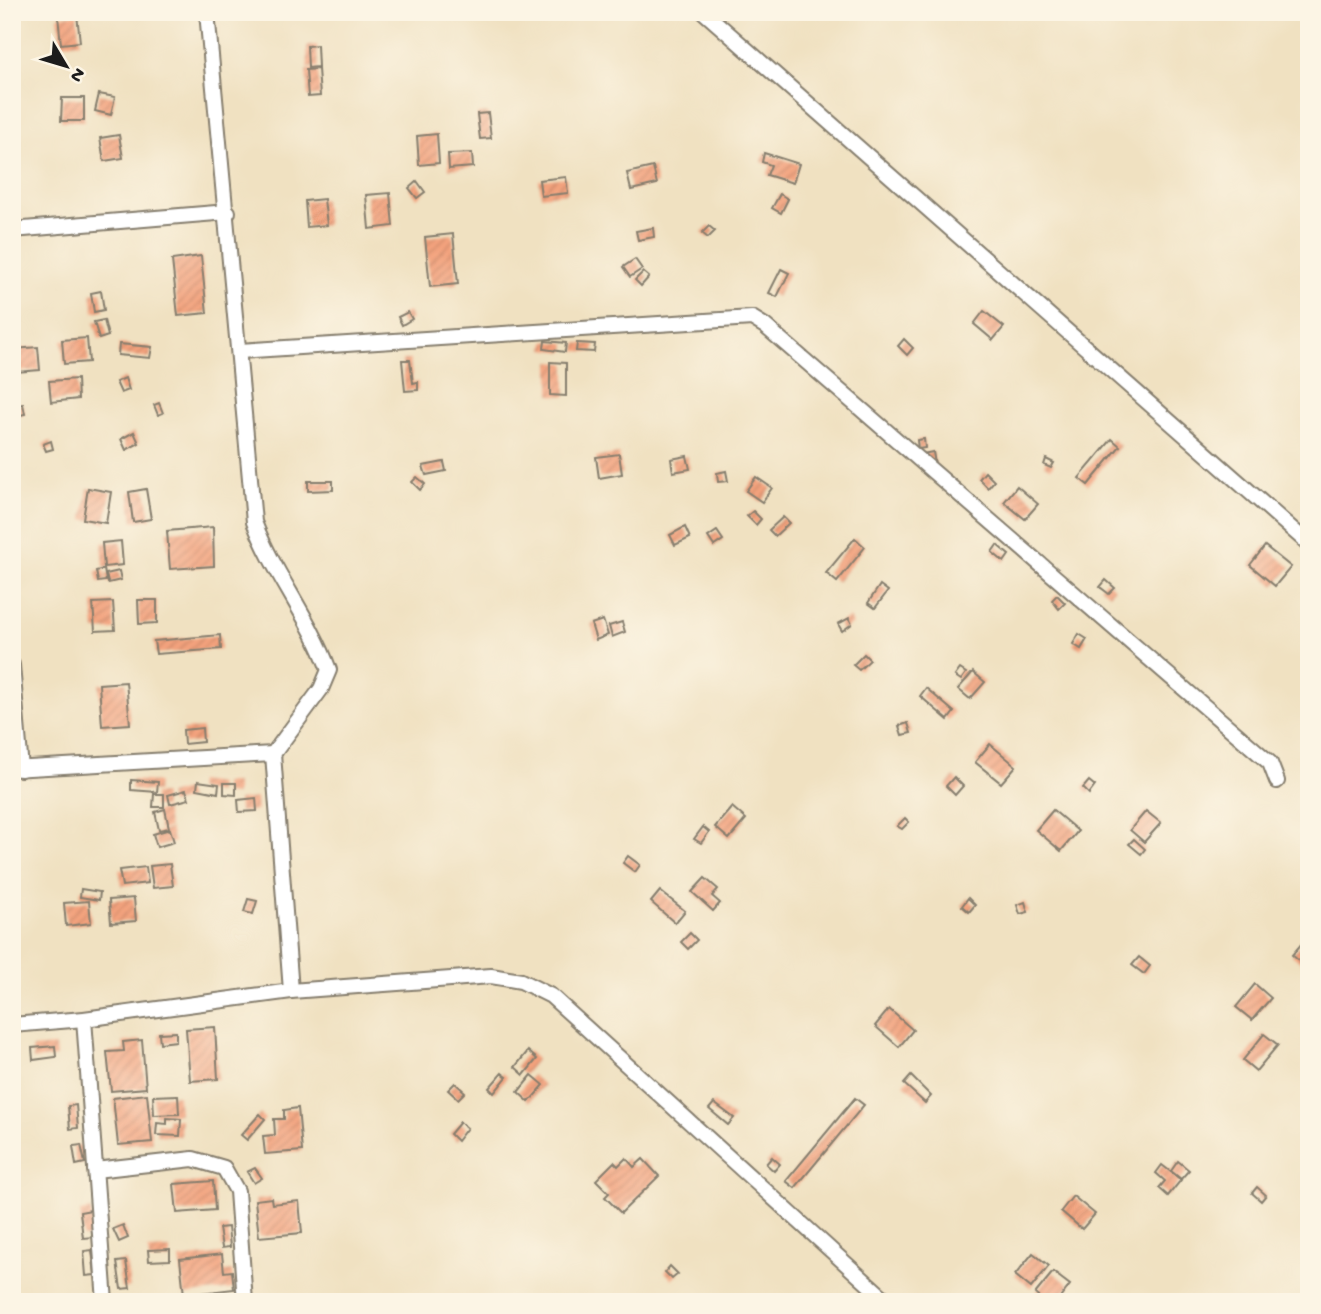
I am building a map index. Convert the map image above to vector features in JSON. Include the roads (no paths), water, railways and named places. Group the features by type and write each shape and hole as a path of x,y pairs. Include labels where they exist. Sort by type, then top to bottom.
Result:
{"street":[{"path":"207,12 228,212 254,522 268,556 321,649 329,670 321,690 273,754 291,991"},
{"path":"704,12 1309,544"},
{"path":"12,230 228,212"},
{"path":"239,351 752,318 765,326 1269,763 1277,781"},
{"path":"12,665 17,769 273,754"},
{"path":"12,1025 84,1019 291,991 491,976 521,981 551,996 888,1302"},
{"path":"84,1019 105,1302"},
{"path":"95,1170 193,1158 223,1168 237,1191 245,1302"}]}
